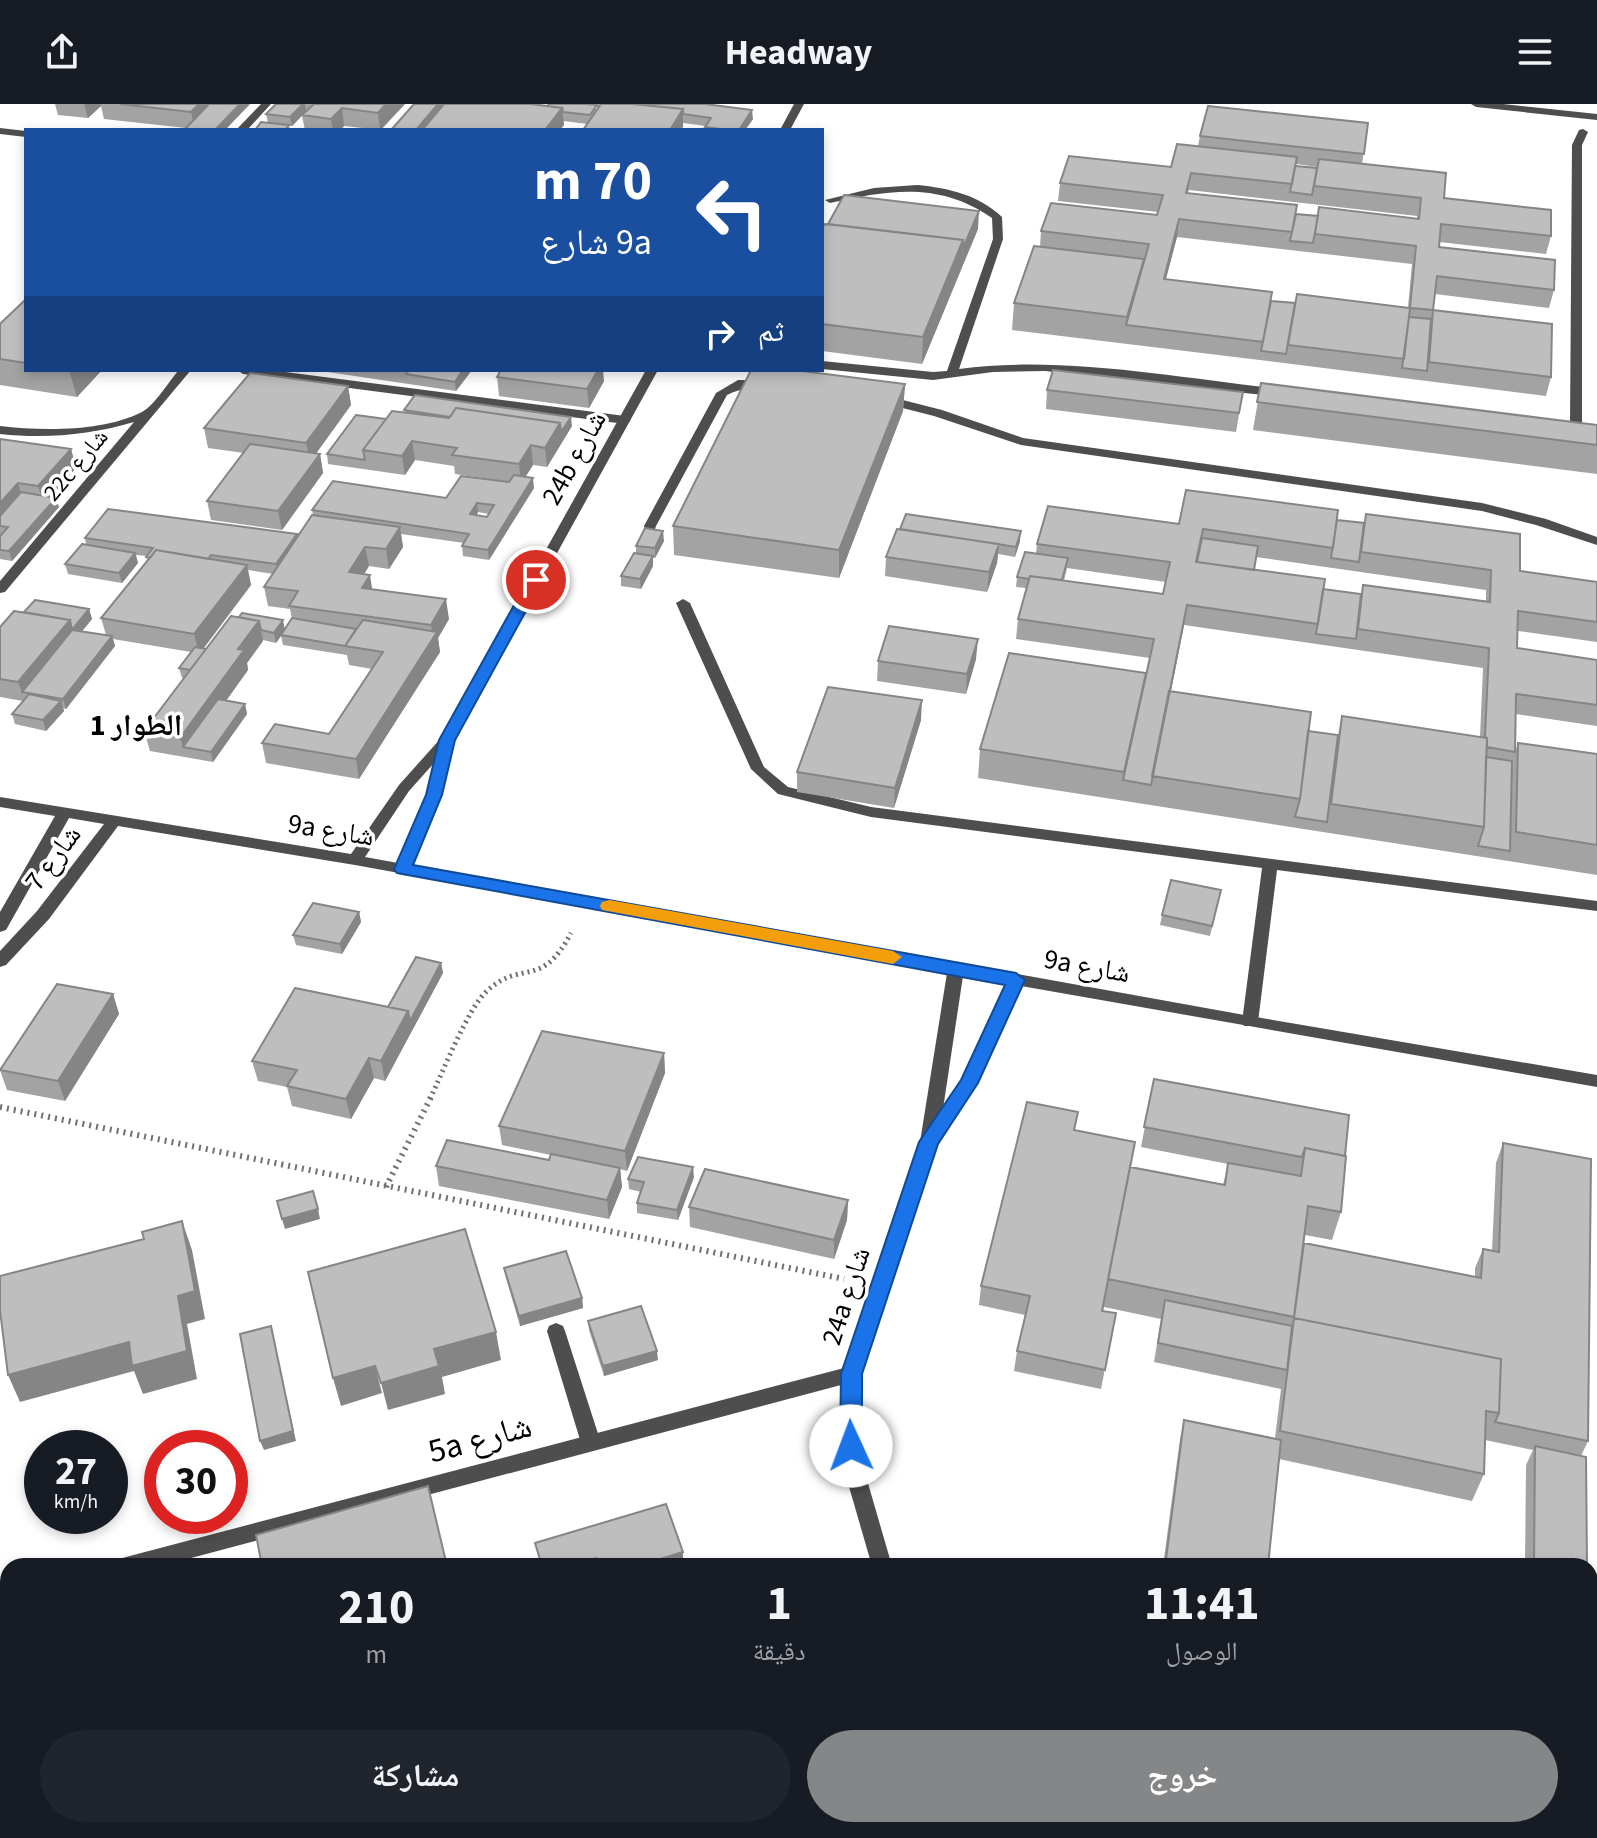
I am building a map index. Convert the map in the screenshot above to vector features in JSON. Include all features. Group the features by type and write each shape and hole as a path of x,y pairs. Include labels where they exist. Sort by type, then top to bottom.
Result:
{"street":[{"path":"243,128 266,104"},
{"path":"786,128 799,104"},
{"path":"1476,104 1592,116 1577,145 1576,424"},
{"path":"0,131 24,134"},
{"path":"1583,132 1593,141"},
{"path":"830,200 883,190 936,189 983,205 997,217 998,239 951,375"},
{"path":"824,365 915,375 1045,367 1292,394"},
{"name":"22c شارع","path":"0,589 183,372"},
{"path":"258,372 625,420"},
{"name":"24b شارع","path":"355,860 404,788 447,740 651,372"},
{"path":"758,383 763,372"},
{"path":"650,526 722,393 738,384 773,385"},
{"path":"865,396 938,413 1021,441 1482,507 1597,541"},
{"path":"0,430 30,434 79,432 104,428 149,413"},
{"path":"683,603 758,769 783,791 871,812 1597,906"},
{"name":"24b شارع","path":"403,869 434,795 447,740"},
{"name":"9a شارع","path":"0,802 355,860 1250,1022 1597,1081"},
{"name":"شارع 7","path":"0,926 64,813"},
{"name":"شارع 7","path":"0,961 43,915 114,821"},
{"path":"1250,1022 1270,866"},
{"name":"24a شارع","path":"880,1558 853,1466 849,1425 851,1374 929,1142 956,969"},
{"name":"24a شارع","path":"929,1142 969,1083 1016,980"},
{"path":"556,1331 591,1443"},
{"name":"5a شارع","path":"156,1558 851,1374"}],"path":[{"path":"386,1187 480,998 490,985 506,976 539,970 551,964 560,955 587,902"},
{"path":"0,1107 880,1286"}],"building":[{"path":"120,104 199,104 191,112"},
{"path":"209,104 240,104 217,128 186,128"},
{"path":"276,104 303,104 290,117 266,114"},
{"path":"314,104 386,104 378,113 342,108 331,119 302,115"},
{"path":"414,104 438,104 418,128 393,128"},
{"path":"444,104 531,104 562,108 547,128 424,128"},
{"path":"601,104 683,109 671,128 584,128"},
{"path":"632,104 705,104 752,110 740,128 713,128 705,127 711,118 683,114 683,109"},
{"path":"597,105 590,115 563,112 562,108 547,106"},
{"path":"1208,106 1368,123 1364,154 1200,136"},
{"path":"261,122 289,125 287,128 256,128"},
{"path":"1177,144 1297,157 1292,184 1191,173 1186,193 1297,205 1292,232 1179,219 1164,279 1272,292 1263,342 1126,325 1149,244 1041,231 1051,203 1157,215 1163,195 1060,183 1069,156 1171,167"},
{"path":"1319,159 1446,173 1444,198 1551,210 1551,236 1441,224 1439,247 1555,260 1554,290 1437,276 1433,310 1410,308 1416,246 1315,234 1319,207 1419,219 1421,198 1314,186"},
{"path":"1295,166 1317,168 1312,195 1290,192"},
{"path":"844,195 979,211 963,248 963,240 828,224"},
{"path":"1296,214 1318,216 1313,243 1290,241"},
{"path":"824,225 963,240 923,337 824,324"},
{"path":"1034,246 1144,259 1127,317 1014,303"},
{"path":"1297,294 1410,308 1404,359 1288,345"},
{"path":"24,301 24,363 0,359 0,324"},
{"path":"1271,301 1295,303 1286,354 1261,351"},
{"path":"1433,310 1552,324 1551,377 1429,362"},
{"path":"1409,317 1431,319 1427,371 1402,368"},
{"path":"1053,370 1243,392 1239,413 1047,390"},
{"path":"408,372 462,372 455,382 406,374"},
{"path":"500,372 597,372 587,389 497,377"},
{"path":"750,372 810,372 905,384 839,550 673,526"},
{"path":"250,373 348,386 306,443 204,428"},
{"path":"1261,383 1597,425 1597,445 1257,402"},
{"path":"415,395 571,417 561,432 560,423 456,408 450,417 404,410"},
{"path":"456,408 560,423 545,448 531,445 519,464 452,455 457,448 412,441 402,456 363,450 392,411 449,418"},
{"path":"356,415 386,419 363,450 365,460 327,454"},
{"path":"0,439 71,449 38,486 18,483 0,503"},
{"path":"250,444 320,454 278,511 207,501"},
{"path":"514,475 533,478 488,550 462,546 469,534 312,510 333,481 446,498 461,476 509,482","holes":["477,503 494,505 487,517 470,514"]},
{"path":"1186,490 1338,510 1333,548 1203,529 1196,562 1325,579 1318,624 1187,605 1151,785 1123,780 1154,639 1018,619 1030,576 1163,594 1170,562 1037,544 1048,506 1179,524"},
{"path":"21,492 56,498 9,551 0,550 0,536 8,527 0,526 0,516"},
{"path":"108,509 297,534 276,564 211,555 208,559 156,550 150,558 146,557 153,548 85,538"},
{"path":"906,514 1021,531 1016,547 900,529"},
{"path":"1366,514 1520,534 1520,571 1597,582 1597,622 1518,611 1517,648 1597,660 1597,705 1516,694 1515,752 1487,747 1489,648 1358,629 1363,585 1490,602 1491,570 1361,552"},
{"path":"312,515 400,527 386,549 365,547 349,572 370,575 362,588 446,599 431,625 289,606 298,591 264,587"},
{"path":"1337,520 1364,523 1359,562 1331,558"},
{"path":"645,528 663,531 655,548 636,546"},
{"path":"897,529 999,544 989,572 886,557"},
{"path":"1202,538 1258,546 1254,570 1197,562"},
{"path":"82,544 135,553 119,573 65,564"},
{"path":"156,550 247,565 194,634 101,618"},
{"path":"1025,552 1068,558 1062,580 1017,577"},
{"path":"634,553 653,556 640,579 621,576"},
{"path":"1323,589 1361,594 1356,639 1316,634"},
{"path":"35,600 89,609 72,630 70,620 24,612"},
{"path":"14,611 70,620 18,682 0,679 0,627"},
{"path":"242,613 283,620 274,633 261,630 259,621 239,617"},
{"path":"231,616 259,621 238,649 244,650 180,738 144,731"},
{"path":"292,618 356,629 345,646 281,635"},
{"path":"363,620 437,632 356,759 262,743 275,724 329,734 383,652 345,646"},
{"path":"889,626 978,639 967,674 878,661"},
{"path":"72,630 112,636 63,699 22,692"},
{"path":"195,647 206,649 190,670 179,668"},
{"path":"1009,653 1146,673 1124,772 980,749"},
{"path":"828,687 922,700 895,788 797,772"},
{"path":"1169,691 1311,712 1300,799 1152,776"},
{"path":"29,694 61,701 43,720 12,714"},
{"path":"218,699 245,704 211,752 183,747"},
{"path":"1342,716 1487,738 1484,827 1331,804"},
{"path":"1308,731 1338,735 1327,822 1295,817"},
{"path":"1518,743 1597,754 1597,845 1516,832"},
{"path":"1486,757 1512,761 1510,851 1478,846 1484,827"},
{"path":"1171,880 1221,890 1212,926 1162,915"},
{"path":"313,903 359,912 340,944 293,935"},
{"path":"416,957 441,963 410,1021 408,1011 388,1007"},
{"path":"57,984 113,994 58,1081 0,1070"},
{"path":"295,988 408,1011 381,1061 369,1058 346,1099 287,1086 297,1070 252,1061"},
{"path":"542,1031 664,1053 625,1151 499,1126"},
{"path":"1154,1079 1349,1115 1345,1156 1305,1148 1302,1157 1144,1127"},
{"path":"1027,1102 1078,1112 1074,1130 1135,1142 1102,1311 1116,1313 1105,1370 1017,1351 1030,1296 981,1286"},
{"path":"447,1140 549,1160 551,1154 620,1168 607,1200 436,1166"},
{"path":"1503,1143 1591,1159 1588,1441 1495,1422 1499,1413 1501,1359 1294,1318 1304,1243 1481,1278 1483,1249 1499,1252"},
{"path":"1305,1148 1346,1156 1341,1212 1308,1206 1294,1317 1108,1279 1130,1167 1225,1185 1228,1163 1301,1176"},
{"path":"638,1157 693,1167 677,1210 637,1203 644,1182 628,1179"},
{"path":"705,1169 848,1200 834,1240 689,1207"},
{"path":"313,1191 318,1209 282,1219 277,1201"},
{"path":"182,1221 195,1291 178,1296 187,1351 132,1366 129,1342 8,1375 0,1310 0,1276 144,1239 142,1232"},
{"path":"465,1229 496,1332 434,1349 439,1366 381,1383 375,1366 333,1378 308,1272"},
{"path":"566,1251 582,1298 519,1316 504,1268"},
{"path":"1165,1300 1292,1326 1287,1370 1158,1343"},
{"path":"641,1306 657,1351 603,1366 588,1321"},
{"path":"1294,1318 1501,1359 1499,1413 1486,1411 1484,1474 1280,1431"},
{"path":"271,1326 293,1431 260,1441 240,1334"},
{"path":"1184,1420 1281,1440 1269,1558 1166,1558"},
{"path":"1535,1446 1586,1457 1587,1558 1534,1558"},
{"path":"428,1486 445,1558 260,1558 256,1535"},
{"path":"666,1504 683,1552 664,1558 540,1558 535,1543"}],"slow traffic":[{"path":"609,906 893,957"}],"district":[{"name":"الطوار 1","path":"136,725"}],"route":[{"path":"536,580 447,740 434,795 403,869 1016,980 969,1083 929,1142 851,1374 851,1446"}]}
